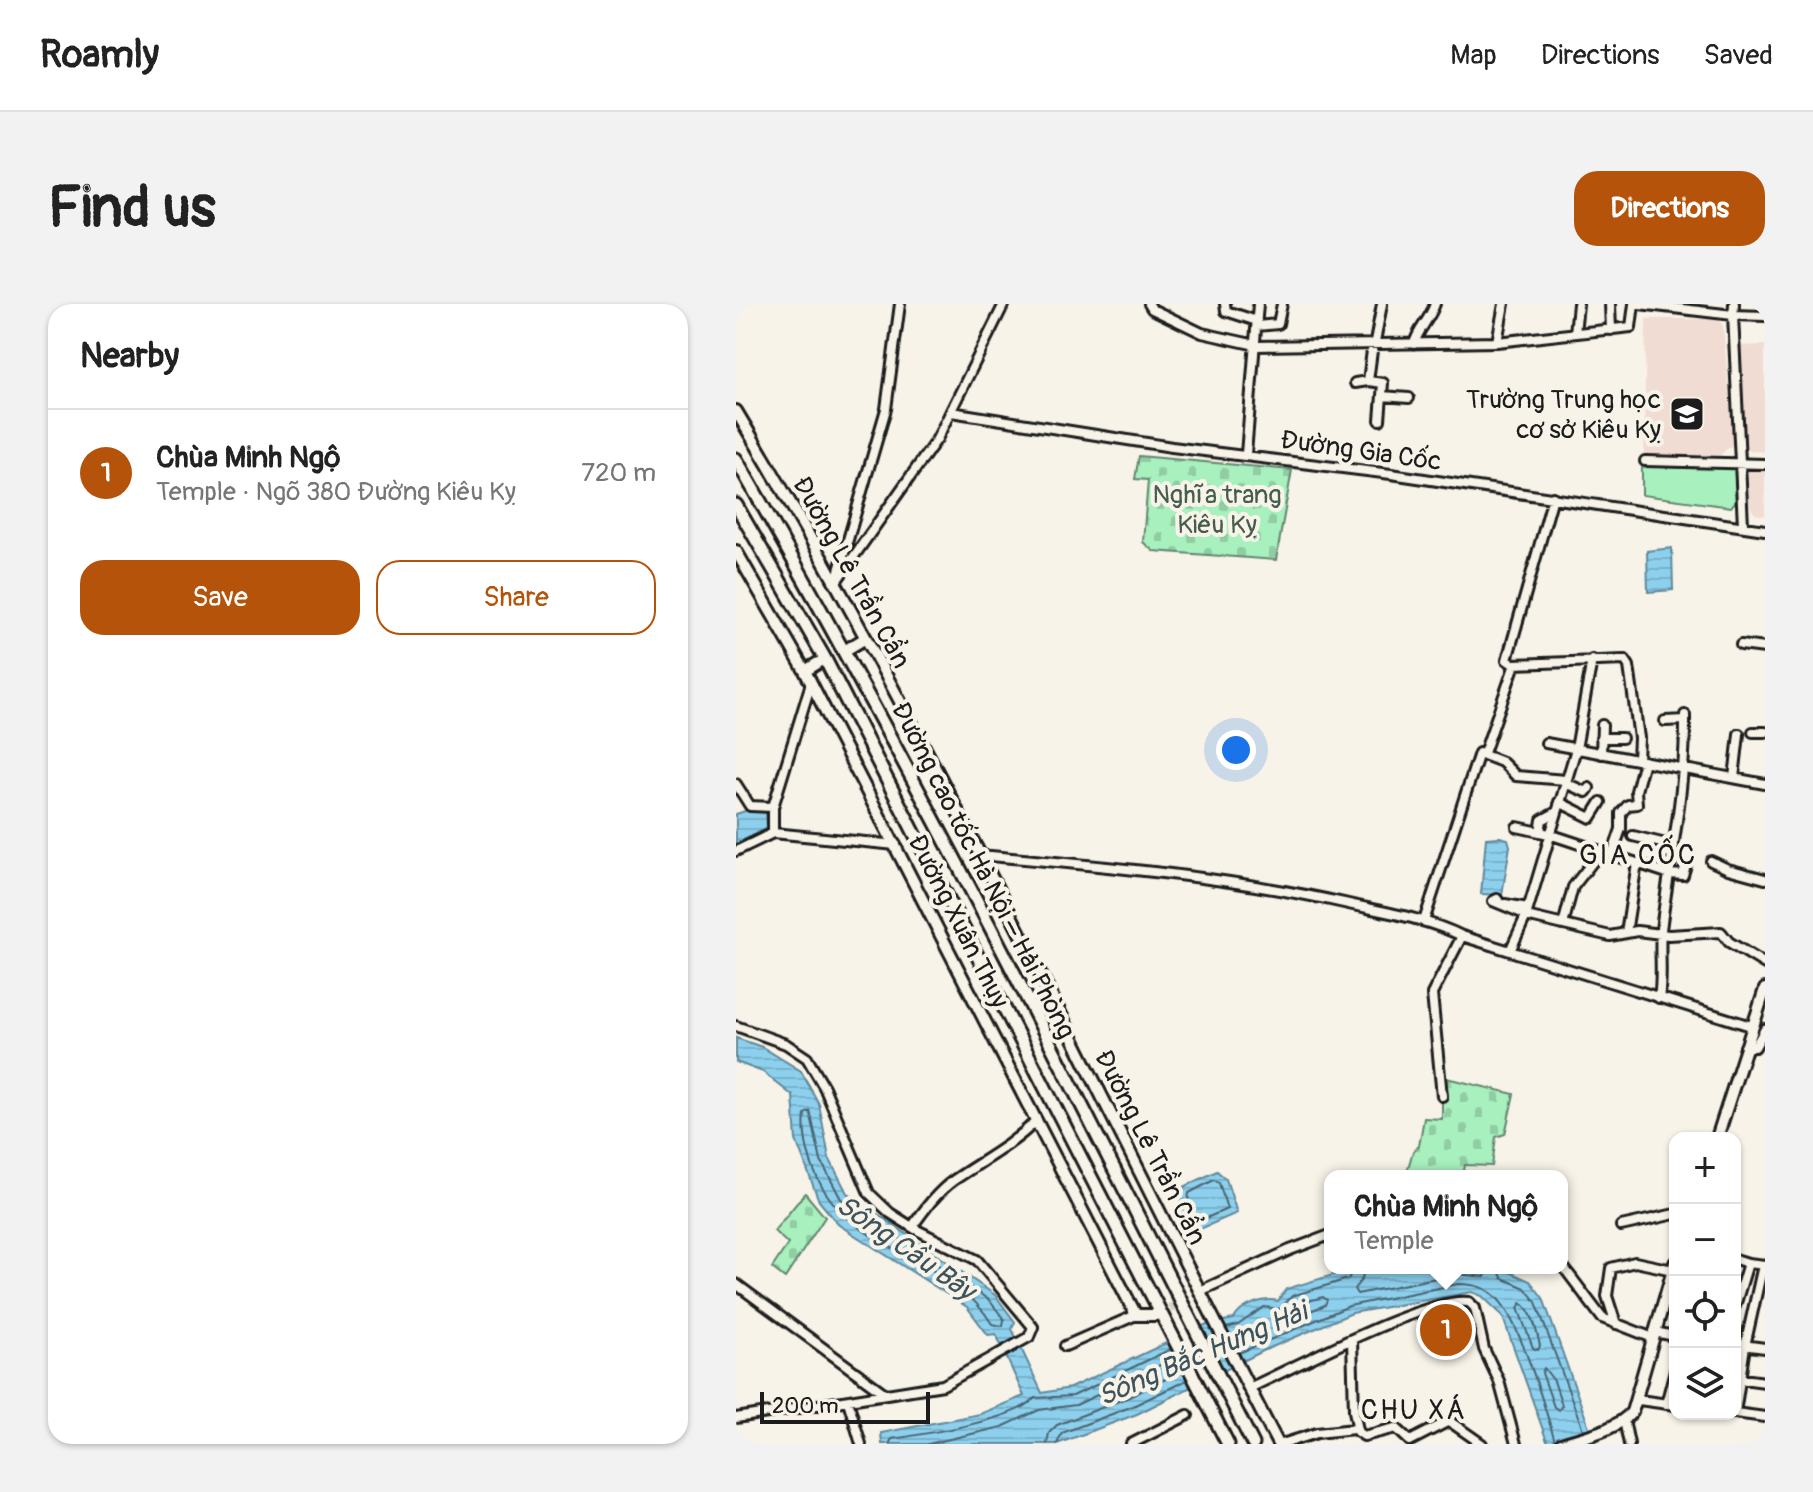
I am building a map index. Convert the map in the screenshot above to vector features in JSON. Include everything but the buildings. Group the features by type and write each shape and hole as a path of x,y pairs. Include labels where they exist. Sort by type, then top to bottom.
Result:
{"highway":[{"name":"Đường cao tốc Hà Nội – Hải Phòng","path":"736,459 843,646 1017,977 1253,1444"},
{"name":"Đường cao tốc Hà Nội – Hải Phòng","path":"736,505 824,657 1228,1444"},
{"path":"736,516 821,659 996,987"}],"main road":[{"name":"Đường Lê Trần Cẩn","path":"736,411 835,583 979,855 1209,1312 1280,1444"},
{"name":"Đường Xuân Thụy","path":"736,551 805,671 1136,1315"},
{"path":"849,648 864,639"},
{"path":"805,671 818,663"},
{"path":"1719,1132 1765,989"},
{"path":"1561,1444 1624,1420 1639,1400 1671,1276"},
{"path":"1184,1304 1200,1291"},
{"path":"1136,1315 1160,1316"}],"street":[{"path":"835,583 886,409 900,304"},
{"path":"835,583 937,439 1004,304"},
{"path":"1149,304 1152,309 1202,333 1256,345 1497,342 1611,330 1631,327 1637,304 1765,316"},
{"path":"1225,304 1226,311 1257,324 1278,324 1282,304"},
{"path":"1246,454 1258,304"},
{"path":"1368,381 1382,304"},
{"path":"1414,344 1417,332 1430,320 1435,304"},
{"path":"1497,342 1504,304"},
{"path":"1575,333 1578,304"},
{"path":"1610,304 1611,330"},
{"path":"1734,304 1743,525"},
{"path":"1355,383 1383,383 1380,420"},
{"path":"1382,396 1409,398"},
{"name":"Đường Gia Cốc","path":"951,412 1172,447 1246,454 1765,530"},
{"path":"1645,461 1740,460 1765,464"},
{"path":"1553,497 1507,660 1515,664 1621,659 1629,666 1641,761 1637,804 1628,805 1621,813 1621,829 1612,855"},
{"path":"847,544 858,551"},
{"path":"1741,645 1765,648"},
{"path":"1510,951 1527,913 1545,833 1542,820 1555,813 1576,749 1592,660"},
{"path":"1424,921 1477,756 1484,753 1515,664"},
{"path":"773,833 773,807 811,683"},
{"path":"1659,998 1663,973 1661,934 1685,769 1685,718 1665,721"},
{"path":"1601,754 1602,725"},
{"path":"1753,732 1765,732"},
{"path":"1734,778 1739,734"},
{"path":"1601,738 1622,738"},
{"path":"1546,743 1765,784"},
{"path":"1484,753 1502,762 1516,776 1566,782 1586,792 1589,788"},
{"path":"736,784 750,806 773,807"},
{"path":"1559,802 1591,818 1601,802"},
{"path":"1517,827 1545,833 1670,874 1683,875 1689,855"},
{"path":"736,851 773,833 896,845"},
{"path":"1633,836 1674,849"},
{"path":"1659,852 1674,849"},
{"path":"1563,925 1573,887 1601,851"},
{"path":"979,855 1223,879 1424,921 1462,936 1751,1026"},
{"path":"1711,861 1765,879"},
{"path":"1626,933 1637,863"},
{"path":"1482,898 1563,925 1610,936 1626,933 1721,932 1729,942 1765,964"},
{"path":"1442,1096 1432,994 1462,936"},
{"path":"736,1026 797,1051 816,1070 869,1193 890,1213 968,1255 984,1267 1030,1321 1033,1333 981,1366 943,1385 736,1418"},
{"path":"1745,1047 1755,1047 1765,1029"},
{"path":"912,1227 931,1202 953,1181 998,1155 1036,1121"},
{"path":"1621,1226 1669,1215"},
{"path":"1200,1291 1324,1238"},
{"path":"1741,1261 1764,1265 1741,1342"},
{"path":"1616,1324 1607,1296 1611,1268 1635,1262 1669,1266"},
{"path":"1741,1286 1748,1263"},
{"path":"1568,1273 1597,1313 1616,1324 1654,1335 1669,1336"},
{"path":"736,1284 884,1393"},
{"path":"1247,1384 1442,1304 1464,1301 1473,1304 1516,1444"},
{"path":"1754,1304 1765,1306"},
{"path":"1065,1346 1136,1315"},
{"path":"1352,1339 1354,1411 1361,1437"},
{"path":"1741,1345 1765,1348"},
{"path":"1741,1378 1765,1382"},
{"path":"1639,1400 1669,1404"},
{"path":"848,1401 861,1444"},
{"path":"1741,1414 1765,1417"},
{"path":"1131,1444 1188,1415"},
{"path":"1624,1420 1629,1444"},
{"path":"1280,1444 1322,1432 1361,1437 1396,1428 1410,1442 1449,1421 1482,1444"}],"shaded area":[{"name":"Trường Trung học cơ sở Kiêu Kỵ","path":"1646,319 1716,319 1723,325 1733,444 1720,455 1644,455"},
{"path":"1765,345 1765,452 1749,451 1744,443 1737,346"},
{"path":"1748,470 1765,471 1765,516 1755,514 1749,505"}],"green space":[{"name":"Nghĩa trang Kiêu Kỵ","path":"1139,456 1292,470 1276,560 1153,551 1143,542 1148,480 1135,479"},
{"path":"1642,464 1731,465 1735,470 1736,501 1731,507 1642,495"},
{"path":"1442,1077 1514,1094 1505,1134 1496,1137 1492,1166 1465,1165 1464,1170 1407,1170 1413,1151 1419,1146 1424,1118 1442,1119"},
{"path":"805,1193 825,1217 785,1278 772,1268 788,1244 774,1231"}],"water":[{"path":"1672,548 1673,590 1648,592 1647,551"},
{"path":"748,810 766,811 767,828 736,844 736,814"},
{"path":"1486,838 1508,839 1510,846 1502,895 1481,894"},
{"name":"Sông Bắc Hưng Hải","path":"736,1038 762,1047 801,1071 819,1104 829,1158 847,1193 995,1295 1015,1322 1012,1329 1042,1393 1070,1388 1207,1324 1234,1319 1253,1304 1266,1300 1278,1301 1286,1289 1336,1274 1514,1274 1530,1281 1543,1298 1595,1444 1548,1444 1502,1315 1482,1296 1472,1292 1352,1313 1265,1350 1137,1414 1057,1444 882,1444 881,1433 980,1414 1024,1396 996,1334 988,1335 967,1307 839,1225 819,1201 796,1140 793,1096 763,1072 736,1062"},
{"path":"1217,1171 1226,1179 1237,1213 1191,1233 1179,1210 1182,1188"}],"pier":[{"path":"1193,1326 1219,1377 1199,1387 1173,1335"}],"tunnel":[{"path":"1156,1315 1185,1301"}],"place":[{"name":"Trường Trung học cơ sở Kiêu Kỵ","path":"1687,414"},
{"name":"Chùa Minh Ngộ","path":"1446,1330"}],"district":[{"name":"GIA CỐC","path":"1638,854"},
{"name":"CHU XÁ","path":"1414,1409"}],"water label":[{"name":"Sông Cầu Bây","path":"906,1247"}]}
